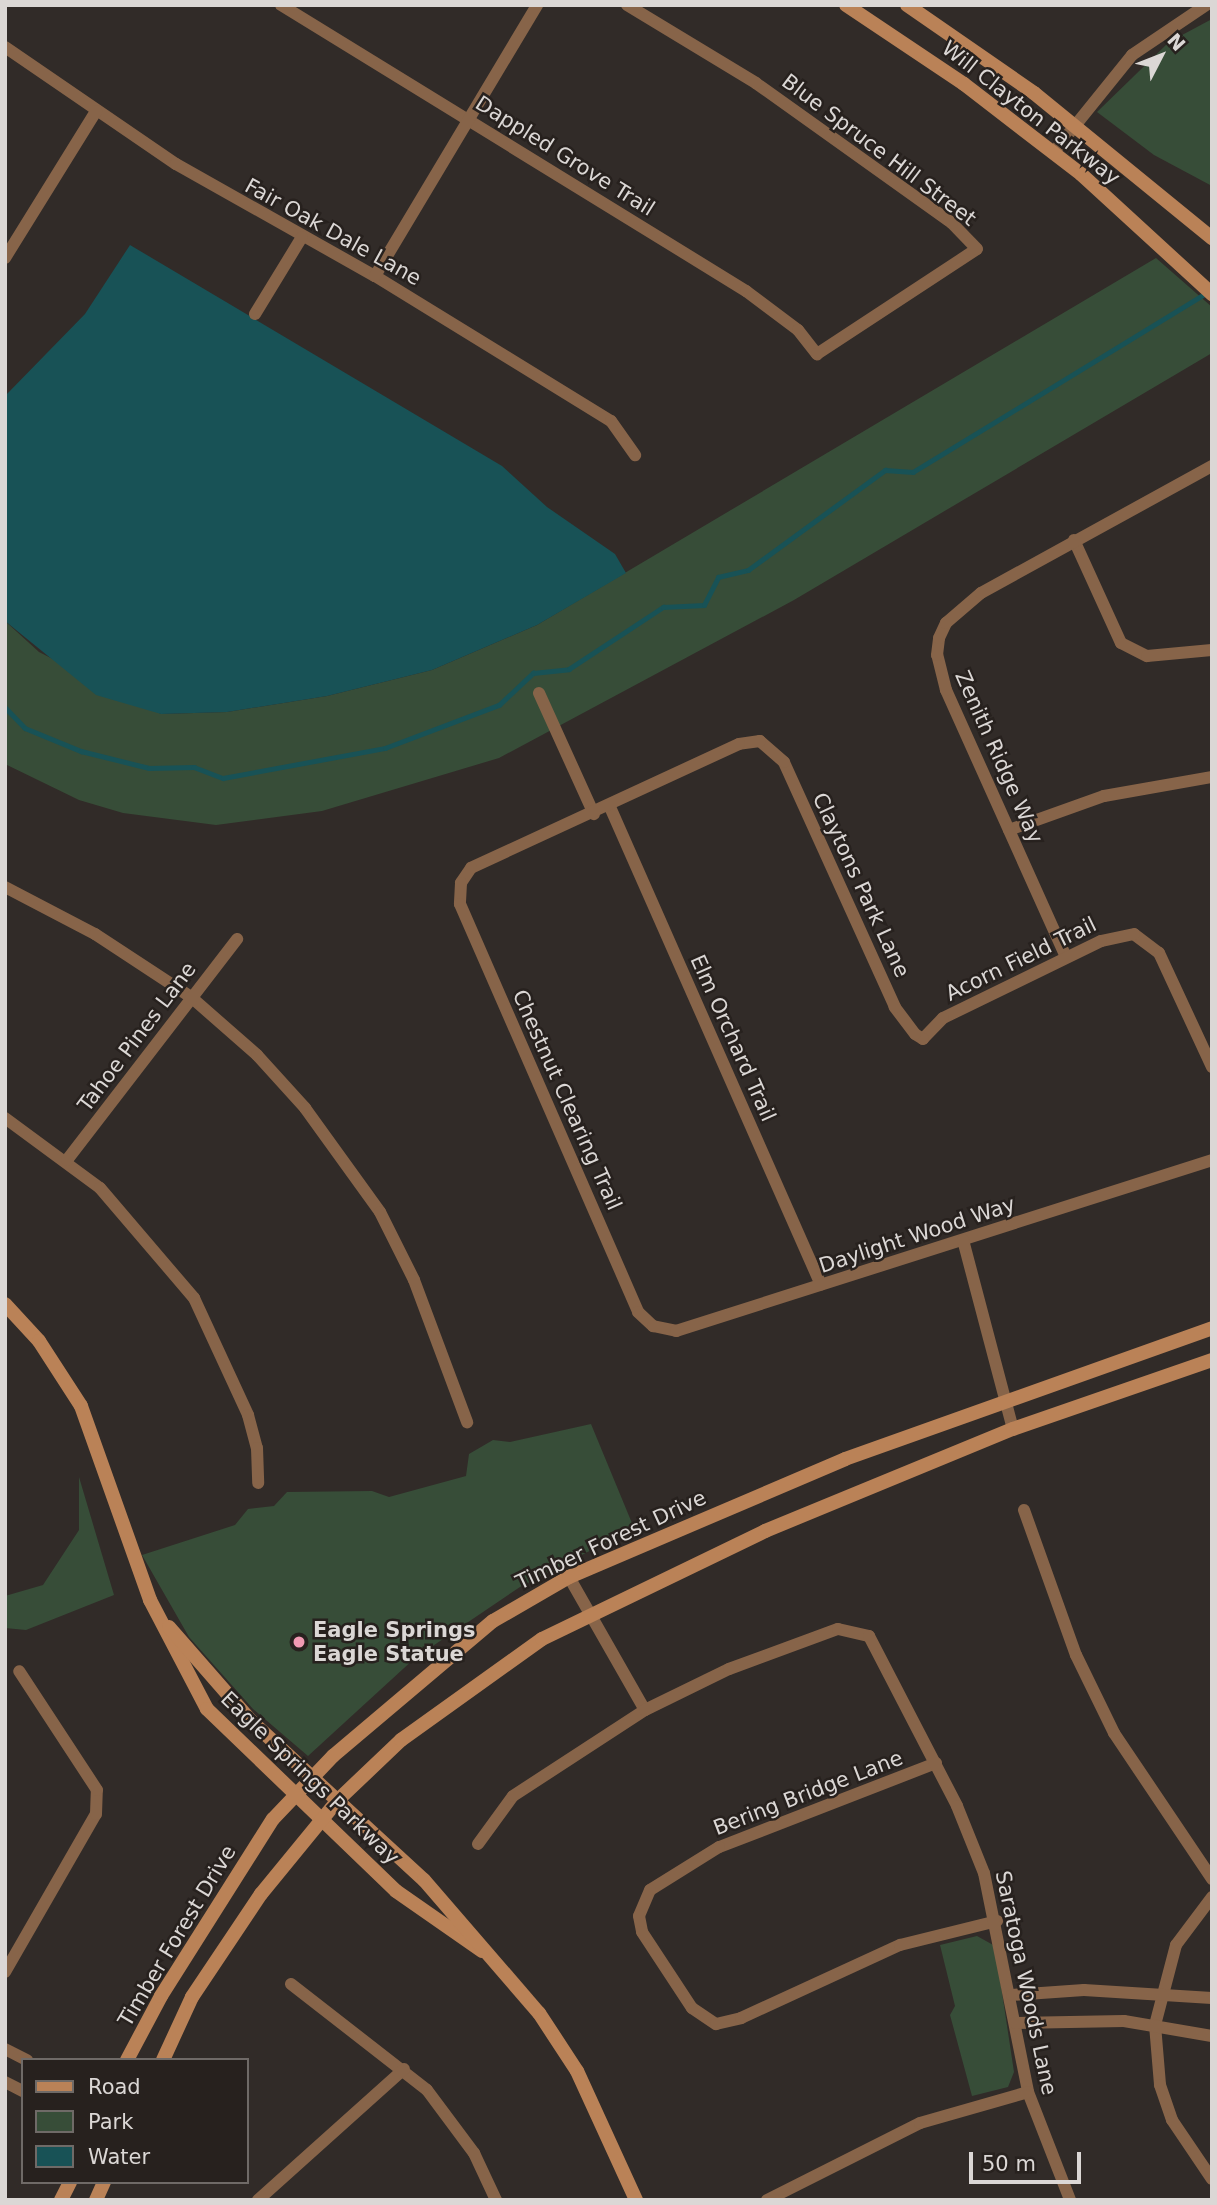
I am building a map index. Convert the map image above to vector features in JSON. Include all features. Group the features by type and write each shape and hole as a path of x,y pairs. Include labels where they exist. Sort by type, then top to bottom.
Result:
{"main road":[{"name":"Will Clayton Parkway","path":"846,5 1054,153 1212,294"},
{"name":"Will Clayton Parkway","path":"907,5 1074,125 1212,239"},
{"name":"Eagle Springs Parkway","path":"5,1304 39,1341 81,1406 150,1600 206,1709 294,1797 405,1898 481,1951"},
{"name":"Timber Forest Drive","path":"128,2058 160,1996 273,1819 313,1777 394,1701 492,1621 569,1577 845,1459 1212,1328"},
{"path":"164,2058 192,1997 261,1894 320,1821 338,1800 401,1740 474,1684 542,1639 765,1531 1013,1429 1212,1360"},
{"name":"Eagle Springs Parkway","path":"150,1600 197,1664 424,1880 481,1951 539,2013 577,2071 636,2200"},
{"path":"61,2200 68,2184"},
{"path":"96,2200 103,2184"}],"street":[{"name":"Dappled Grove Trail","path":"281,5 746,291 797,330 817,354"},
{"path":"375,276 537,5"},
{"name":"Blue Spruce Hill Street","path":"627,5 756,83 952,223 977,249 817,354"},
{"path":"1054,153 1132,55 1206,5"},
{"name":"Fair Oak Dale Lane","path":"5,47 96,111 302,237 375,276 611,421 635,455"},
{"path":"5,258 96,111"},
{"path":"255,314 302,237"},
{"name":"Zenith Ridge Way","path":"1066,957 946,690 937,655 939,638 946,623 970,600 1074,540 1212,467"},
{"path":"1074,540 1115,634 1128,649 1147,656 1212,650"},
{"path":"538,693 594,814 610,807"},
{"name":"Claytons Park Lane","path":"610,807 746,741 767,744 784,762 902,1021 923,1040"},
{"path":"1009,830 1104,796 1212,777"},
{"name":"Elm Orchard Trail","path":"610,807 821,1285"},
{"name":"Chestnut Clearing Trail","path":"594,814 471,868 461,883 460,904 638,1312"},
{"path":"5,887 95,933 191,997 281,1081 373,1202 414,1280 467,1422"},
{"name":"Acorn Field Trail","path":"923,1040 943,1018 1066,957 1122,934 1144,938 1158,953 1212,1067"},
{"name":"Tahoe Pines Lane","path":"67,1160 237,939"},
{"path":"5,1118 67,1160 132,1220 194,1298 248,1415 257,1448 258,1483"},
{"name":"Daylight Wood Way","path":"638,1312 653,1326 676,1331 1212,1160"},
{"path":"963,1240 1013,1429"},
{"path":"1024,1510 1071,1643 1114,1733 1212,1879"},
{"path":"478,1844 513,1796 645,1710 569,1577"},
{"name":"Saratoga Woods Lane","path":"645,1710 771,1652 838,1629 859,1631 877,1646 971,1838 997,1921 1028,2092 1070,2200"},
{"path":"7,1963 96,1814 97,1790 19,1671"},
{"name":"Bering Bridge Lane","path":"936,1763 719,1847 650,1890 639,1916 642,1932 703,2019 730,2023 890,1950 997,1921"},
{"path":"1212,1897 1176,1945 1160,1994 1154,2025 1160,2085 1172,2120 1212,2179"},
{"path":"291,1984 404,2068 450,2118 495,2200"},
{"path":"1012,1995 1084,1990 1212,1998"},
{"path":"1015,2023 1084,2019 1154,2025 1212,2036"},
{"path":"5,2049 23,2058"},
{"path":"258,2200 404,2068"},
{"path":"5,2082 21,2090"},
{"path":"768,2200 920,2123 1028,2092"}],"green space":[{"path":"1212,19 1212,186 1154,155 1097,112 1169,42"},
{"path":"1156,258 1212,307 1212,353 794,600 499,758 322,811 216,825 123,813 79,800 5,764 5,621 39,652 161,714 227,712 327,696 432,670 537,625"},
{"path":"591,1424 634,1528 520,1587 415,1658 308,1756 253,1709 189,1637 142,1555 235,1525 248,1509 274,1506 287,1492 372,1491 389,1497 466,1476 469,1454 493,1440 510,1442"},
{"path":"79,1477 114,1595 26,1630 5,1628 5,1596 43,1585 79,1530"},
{"path":"977,1936 995,1946 1014,2072 1008,2087 972,2096 950,2015 955,2006 940,1945"}],"water":[{"path":"130,245 502,466 547,507 615,554 626,573 537,625 432,670 327,696 227,712 161,714 96,695 5,621 5,396 85,314"}],"waterway":[{"path":"5,707 25,728 81,751 149,768 194,767 223,778 385,748 499,705 533,673 569,669 663,607 704,605 718,577 748,570 885,470 913,472 1208,292"}],"place":[{"name":"Eagle Springs Eagle Statue","path":"299,1642"}]}
